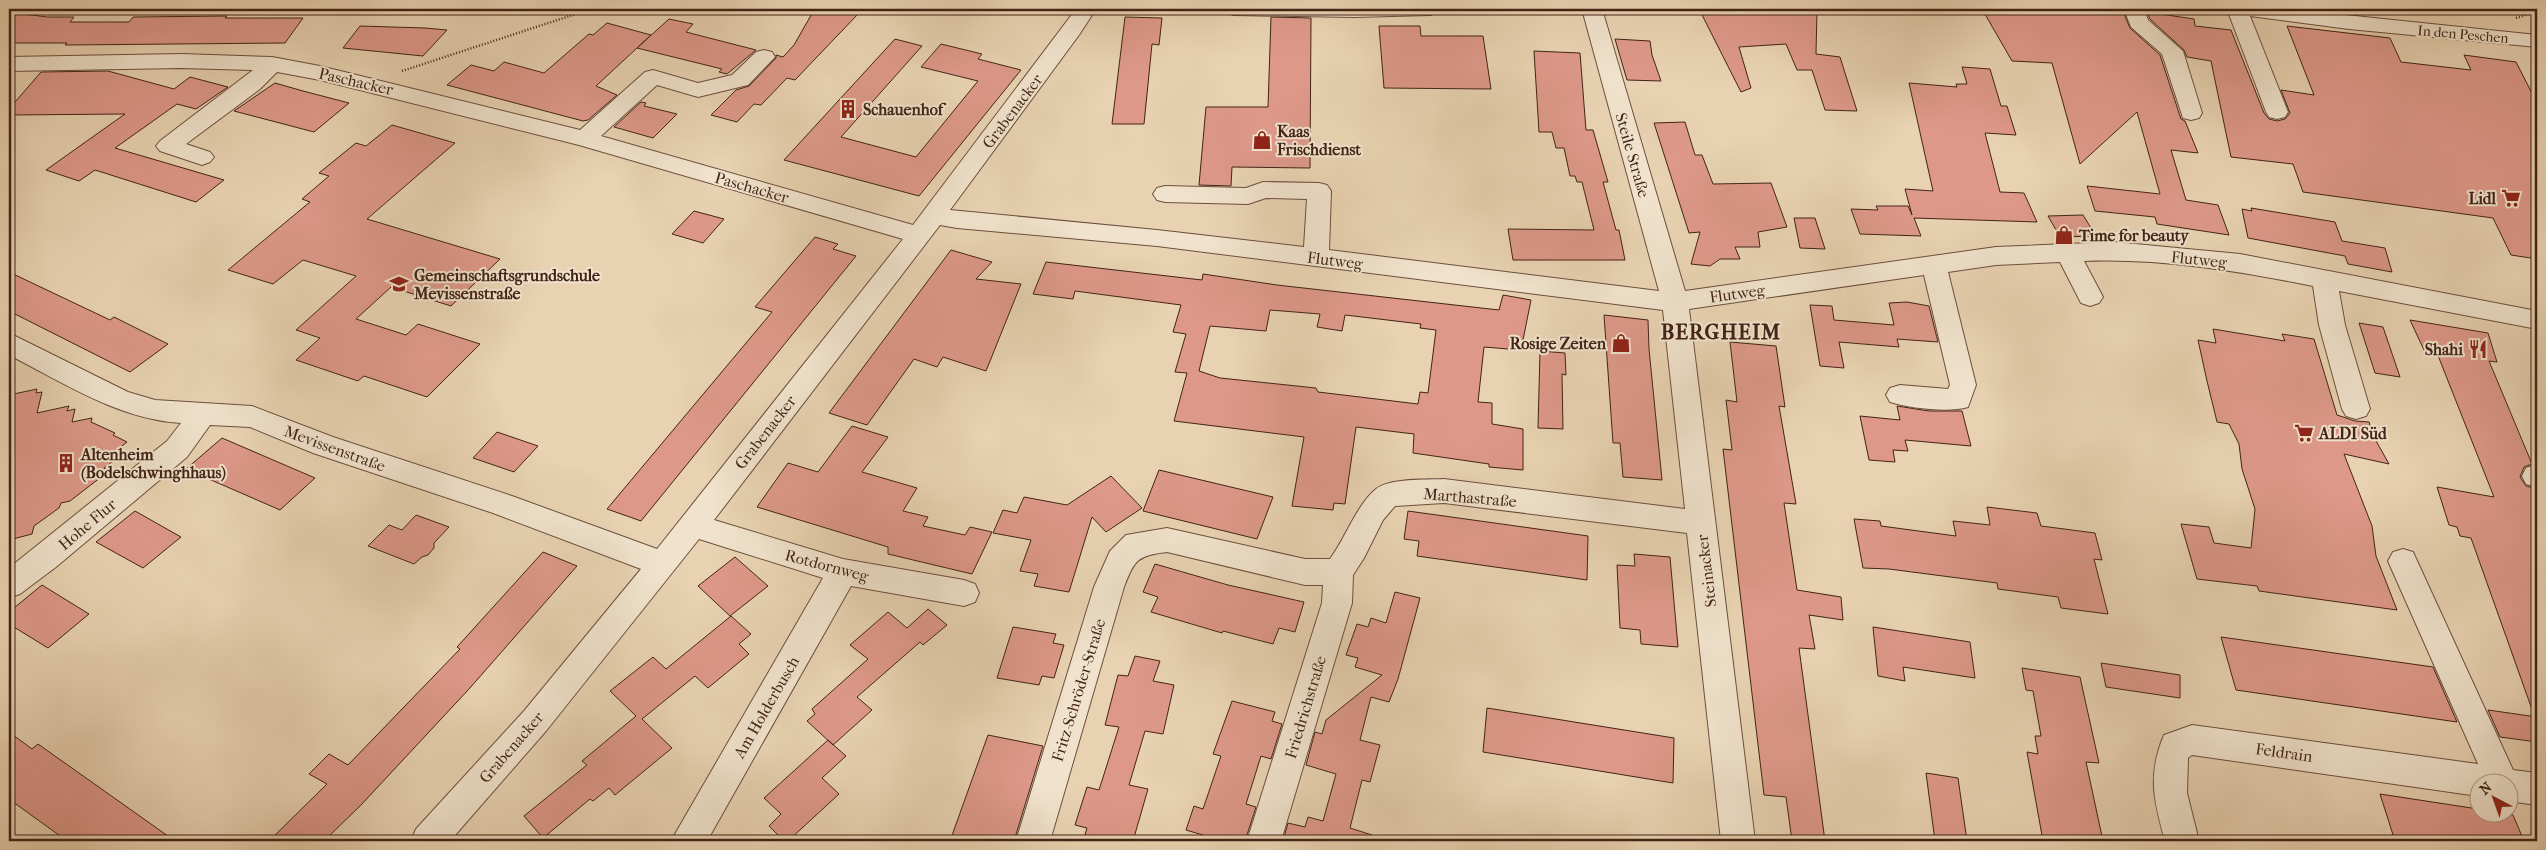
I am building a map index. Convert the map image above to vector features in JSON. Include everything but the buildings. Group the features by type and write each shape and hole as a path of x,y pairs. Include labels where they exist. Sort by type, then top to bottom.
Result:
{"street":[{"name":"Grabenacker","path":"428,841 535,721 663,564 927,225 1072,31 1086,9"},
{"path":"1234,9 1354,12 1430,9"},
{"name":"Steile Straße","path":"1592,9 1675,302"},
{"path":"2134,9 2138,24 2172,51 2191,114"},
{"path":"2239,9 2277,112"},
{"name":"In den Peschen","path":"2239,9 2349,23 2537,41"},
{"path":"630,70 698,90 740,80 764,57"},
{"name":"Paschacker","path":"9,64 181,61 272,64 368,84 927,225"},
{"path":"202,157 162,144 252,84 272,64"},
{"path":"584,140 653,77"},
{"path":"1165,194 1248,196 1263,190 1319,191 1316,257"},
{"name":"Flutweg","path":"927,225 957,220 1157,238 1675,302 1996,256 2114,251 2240,263 2536,321"},
{"path":"2067,252 2090,297"},
{"path":"1900,396 1958,400 1963,385 1934,265"},
{"path":"2324,280 2332,325 2356,409"},
{"name":"Steinacker","path":"1675,302 1738,841"},
{"name":"Mevissenstraße","path":"9,343 118,398 155,411 252,417 323,445 502,504 663,564"},
{"name":"Hohe Flur","path":"9,585 46,558 177,448 202,415"},
{"name":"Marthastraße","path":"1338,572 1354,549 1373,512 1387,496 1410,492 1444,492 1700,523"},
{"name":"Rotdornweg","path":"693,525 843,572 964,593"},
{"name":"Fritz-Schröder-Straße","path":"1033,841 1109,587 1120,560 1136,544 1167,540 1305,572 1338,572"},
{"path":"2404,561 2498,772"},
{"name":"Am Holderbusch","path":"688,841 843,572"},
{"name":"Friedrichstraße","path":"1264,841 1337,603 1338,572"},
{"name":"Feldrain","path":"2182,841 2168,781 2169,761 2176,746 2192,740 2468,779"},
{"path":"2518,786 2537,789"}],"path":[{"path":"368,84 410,68 591,9"},
{"path":"2509,20 2537,11"}],"place":[{"name":"Schauenhof","path":"848,109"},
{"name":"Kaas Frischdienst","path":"1262,140"},
{"name":"Lidl","path":"2511,198"},
{"name":"Time for beauty","path":"2064,235"},
{"name":"Gemeinschaftsgrundschule Mevissenstraße","path":"399,284"},
{"name":"Rosige Zeiten","path":"1621,343"},
{"name":"Shahi","path":"2478,349"},
{"name":"ALDI Süd","path":"2304,433"},
{"name":"Altenheim (Bodelschwinghhaus)","path":"66,463"}],"district":[{"name":"BERGHEIM","path":"1721,332"}]}
